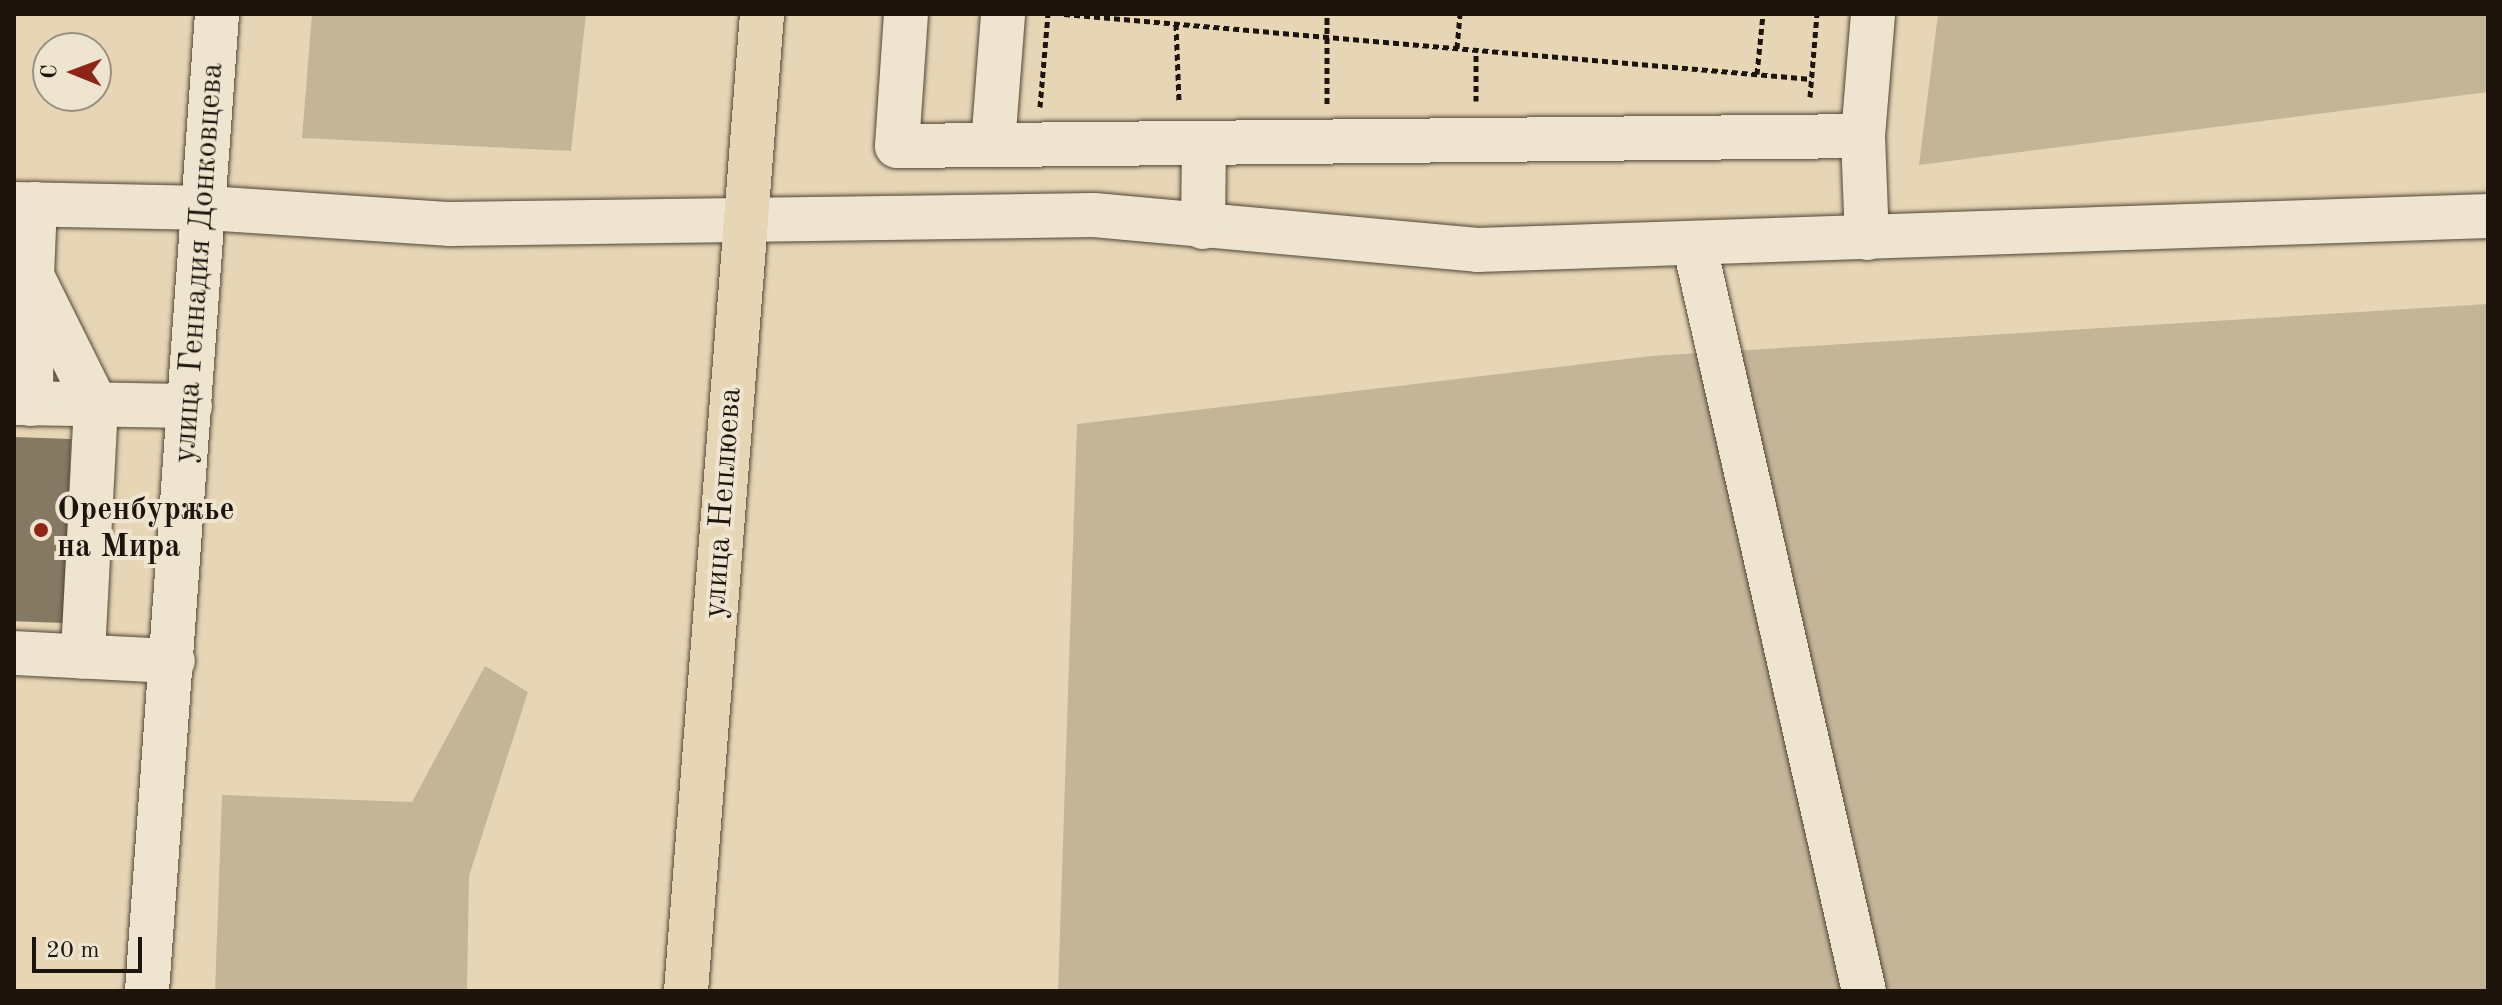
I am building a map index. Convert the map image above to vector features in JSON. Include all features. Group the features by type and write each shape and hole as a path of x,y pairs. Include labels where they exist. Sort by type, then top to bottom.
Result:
{"main road":[{"name":"улица Неплюева","path":"686,991 762,14"}],"street":[{"name":"улица Геннадия Донковцева","path":"147,991 207,208 217,14"},
{"path":"906,14 897,146 1863,136"},
{"path":"993,145 1003,14"},
{"path":"1867,238 1863,136 1873,14"},
{"path":"1192,143 1203,227"},
{"path":"190,406 23,404 24,204 207,208 450,224 745,225 1094,215 1477,250 2488,216"},
{"path":"1694,243 1864,991"},
{"path":"23,276 96,405 83,657"},
{"path":"14,653 173,661"}],"path":[{"path":"1037,144 1048,14"},
{"path":"1064,14 1811,79"},
{"path":"1327,14 1328,141"},
{"path":"1457,48 1460,14"},
{"path":"1757,74 1763,14"},
{"path":"1807,136 1817,14"},
{"path":"1176,24 1192,143"},
{"path":"1475,140 1476,50"}],"shaded area":[{"path":"312,14 586,14 571,151 302,138"},
{"path":"1938,14 2488,14 2488,92 1919,165"},
{"path":"2488,304 2488,991 1058,991 1077,424 1651,356"},
{"path":"485,666 528,692 469,876 467,991 215,991 222,795 412,802"}],"building":[{"name":"Оренбуржье на Мира","path":"14,437 71,439 65,623 14,621"}],"place":[{"name":"Оренбуржье на Мира","path":"41,530"}]}
